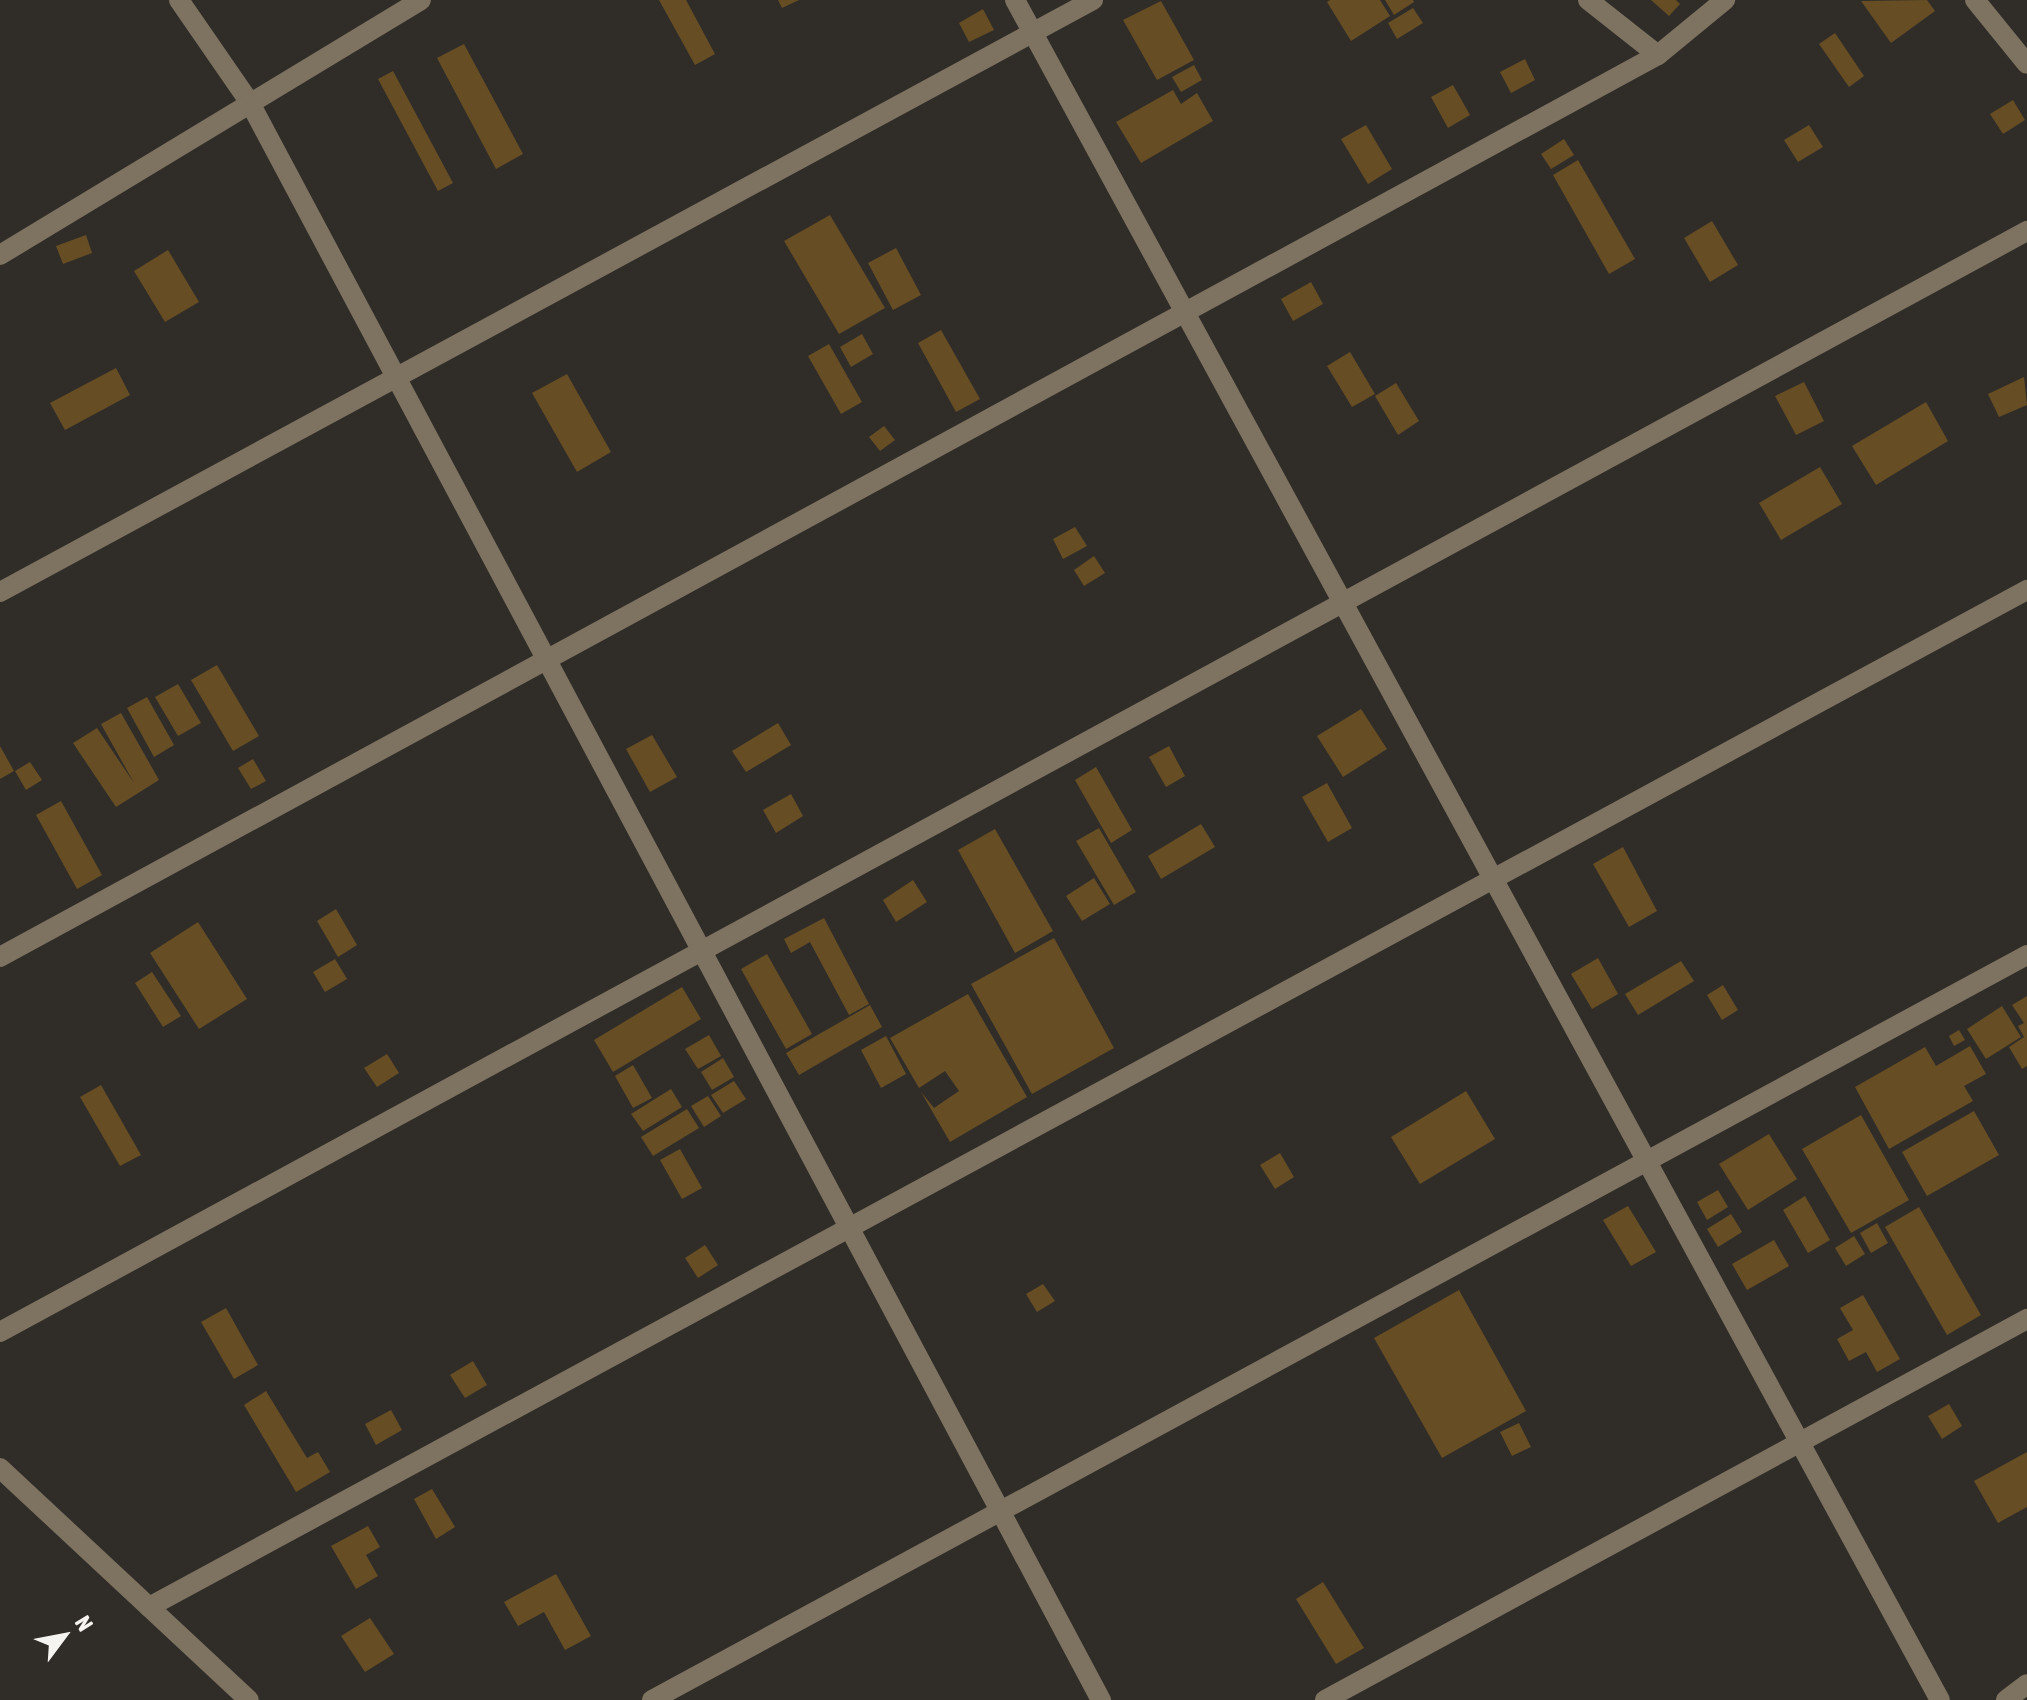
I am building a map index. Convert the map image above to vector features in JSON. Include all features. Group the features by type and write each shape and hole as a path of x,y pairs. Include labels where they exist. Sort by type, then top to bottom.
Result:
{"street":[{"path":"179,0 250,103 1101,1700"},
{"path":"0,255 421,0"},
{"path":"1015,0 1940,1700"},
{"path":"0,592 1093,0"},
{"path":"1588,0 1658,55"},
{"path":"0,957 1658,55 1725,0"},
{"path":"1975,0 2027,64"},
{"path":"0,1332 2027,231"},
{"path":"149,1607 2027,590"},
{"path":"652,1700 2027,955"},
{"path":"1325,1700 2027,1319"},
{"path":"0,1468 249,1700"},
{"path":"2006,1700 2027,1684"}],"building":[{"path":"659,0 686,0 715,54 695,65"},
{"path":"778,0 799,0 782,8"},
{"path":"1380,0 1390,16 1351,41 1327,2"},
{"path":"1385,0 1413,0 1414,2 1394,15"},
{"path":"1651,0 1676,0 1680,4 1669,16"},
{"path":"1927,0 1935,11 1891,43 1861,1"},
{"path":"1161,1 1194,60 1157,80 1123,20"},
{"path":"1413,8 1423,23 1397,39 1388,23"},
{"path":"983,9 994,30 969,42 959,23"},
{"path":"1835,33 1864,76 1849,87 1819,44"},
{"path":"464,44 523,154 496,169 437,58"},
{"path":"1525,59 1535,80 1511,93 1500,72"},
{"path":"1194,65 1202,80 1181,92 1172,77"},
{"path":"393,71 453,183 438,191 378,79"},
{"path":"1453,85 1470,115 1448,128 1431,97"},
{"path":"1173,90 1181,104 1197,93 1213,121 1141,163 1116,122"},
{"path":"2013,100 2025,120 2003,134 1990,114"},
{"path":"1366,125 1392,169 1368,184 1341,139"},
{"path":"1809,125 1823,147 1798,162 1784,140"},
{"path":"1564,139 1574,155 1551,169 1541,154"},
{"path":"1578,160 1635,259 1609,274 1553,175"},
{"path":"830,215 885,308 839,334 784,241"},
{"path":"1712,221 1738,265 1710,282 1684,238"},
{"path":"86,235 92,253 63,264 56,246"},
{"path":"896,248 921,295 893,310 868,263"},
{"path":"168,250 199,302 165,322 134,271"},
{"path":"1311,282 1323,304 1293,321 1281,299"},
{"path":"941,330 980,399 956,412 918,343"},
{"path":"862,334 873,354 851,367 840,347"},
{"path":"829,344 862,402 841,414 808,356"},
{"path":"1350,352 1375,394 1352,407 1327,366"},
{"path":"116,368 130,395 65,430 50,403"},
{"path":"567,374 611,452 577,472 532,393"},
{"path":"2024,377 2027,405 1999,417 1988,394"},
{"path":"1804,382 1824,421 1796,435 1775,396"},
{"path":"1396,383 1419,421 1398,435 1375,396"},
{"path":"1926,402 1948,441 1876,485 1852,446"},
{"path":"884,426 895,440 880,451 869,437"},
{"path":"1820,467 1842,504 1781,540 1759,503"},
{"path":"1075,527 1087,546 1063,559 1053,539"},
{"path":"1094,556 1105,573 1084,586 1074,570"},
{"path":"217,665 259,736 233,751 191,680"},
{"path":"178,684 201,723 178,736 155,697"},
{"path":"147,697 174,745 154,757 127,708"},
{"path":"1361,709 1387,749 1343,777 1317,736"},
{"path":"121,713 159,780 116,807 73,743 97,728 134,783 101,724"},
{"path":"778,723 791,745 746,772 732,751"},
{"path":"652,735 677,777 650,792 626,749"},
{"path":"0,746 14,771 0,779"},
{"path":"1169,746 1185,776 1166,787 1149,757"},
{"path":"253,759 266,781 251,789 238,768"},
{"path":"30,762 42,780 26,790 15,771"},
{"path":"1096,767 1132,830 1111,843 1075,780"},
{"path":"1327,783 1352,828 1328,842 1302,797"},
{"path":"791,794 803,816 776,833 763,810"},
{"path":"61,801 102,875 77,889 36,815"},
{"path":"1201,824 1215,847 1161,879 1148,856"},
{"path":"1099,828 1136,892 1114,905 1076,841"},
{"path":"995,829 1053,931 1015,953 958,850"},
{"path":"1623,847 1657,911 1629,927 1593,864"},
{"path":"1094,878 1110,904 1082,921 1066,896"},
{"path":"913,880 927,902 896,922 883,900"},
{"path":"336,909 357,945 338,957 317,921"},
{"path":"824,918 869,1004 849,1015 810,942 791,953 784,939"},
{"path":"198,922 247,999 199,1029 150,953"},
{"path":"1054,938 1114,1048 1032,1094 971,984"},
{"path":"767,954 812,1034 786,1049 741,969"},
{"path":"1598,958 1618,994 1592,1009 1571,974"},
{"path":"335,959 347,979 325,992 313,972"},
{"path":"1681,961 1694,981 1638,1015 1625,994"},
{"path":"152,972 181,1016 163,1027 135,983"},
{"path":"1723,985 1738,1010 1722,1020 1707,995"},
{"path":"682,987 701,1019 613,1072 594,1040"},
{"path":"968,994 1027,1097 950,1142 921,1092 934,1108 959,1091 945,1071 919,1088 890,1038"},
{"path":"2027,996 2027,1066 2022,1069 2009,1047 2024,1037 2018,1026 2024,1023 2012,1005"},
{"path":"870,1005 882,1027 799,1075 786,1053"},
{"path":"2002,1006 2021,1037 1986,1059 1967,1029"},
{"path":"1959,1030 1965,1040 1954,1046 1949,1036"},
{"path":"709,1035 721,1056 698,1069 685,1049"},
{"path":"886,1036 906,1074 881,1088 861,1050"},
{"path":"1970,1046 1986,1074 1964,1086 1973,1101 1889,1149 1855,1087 1925,1047 1936,1066"},
{"path":"387,1054 399,1073 377,1087 364,1068"},
{"path":"723,1058 734,1077 712,1090 701,1072"},
{"path":"633,1065 652,1098 633,1108 615,1076"},
{"path":"734,1081 746,1099 723,1113 711,1095"},
{"path":"101,1085 141,1155 120,1166 80,1097"},
{"path":"671,1089 682,1107 643,1131 631,1114"},
{"path":"1466,1091 1495,1139 1420,1184 1391,1137"},
{"path":"708,1096 721,1116 704,1127 691,1106"},
{"path":"687,1109 699,1128 653,1156 641,1137"},
{"path":"1974,1111 1999,1155 1927,1196 1902,1152"},
{"path":"1861,1115 1909,1200 1851,1233 1802,1149"},
{"path":"1769,1134 1797,1179 1748,1210 1719,1164"},
{"path":"680,1149 702,1188 682,1199 660,1160"},
{"path":"1280,1153 1294,1177 1275,1189 1260,1165"},
{"path":"1718,1190 1728,1207 1707,1220 1697,1202"},
{"path":"1805,1196 1830,1240 1808,1253 1783,1210"},
{"path":"1628,1206 1656,1252 1631,1266 1603,1220"},
{"path":"1919,1207 1981,1315 1947,1335 1885,1227"},
{"path":"1731,1214 1742,1232 1718,1247 1707,1229"},
{"path":"1877,1223 1888,1243 1871,1253 1860,1233"},
{"path":"1854,1236 1865,1254 1846,1266 1835,1248"},
{"path":"1774,1240 1789,1266 1747,1290 1732,1264"},
{"path":"705,1245 718,1265 698,1278 685,1258"},
{"path":"1043,1284 1055,1301 1037,1312 1026,1294"},
{"path":"1459,1290 1526,1411 1442,1458 1374,1338"},
{"path":"1863,1295 1900,1359 1877,1372 1866,1352 1849,1361 1837,1339 1853,1330 1840,1308"},
{"path":"226,1308 258,1365 234,1379 201,1322"},
{"path":"473,1361 487,1385 465,1398 450,1375"},
{"path":"266,1391 307,1458 318,1452 330,1472 296,1492 244,1405"},
{"path":"1949,1404 1962,1426 1942,1439 1928,1416"},
{"path":"391,1410 402,1430 376,1445 365,1424"},
{"path":"1519,1423 1531,1447 1512,1456 1500,1432"},
{"path":"2027,1452 2027,1507 1998,1523 1974,1481"},
{"path":"432,1489 455,1527 436,1539 414,1499"},
{"path":"368,1526 380,1547 366,1555 378,1576 356,1589 331,1546"},
{"path":"556,1574 591,1636 565,1650 544,1612 518,1626 504,1602"},
{"path":"1323,1582 1364,1648 1336,1664 1296,1599"},
{"path":"370,1618 394,1654 365,1672 341,1636"}]}
